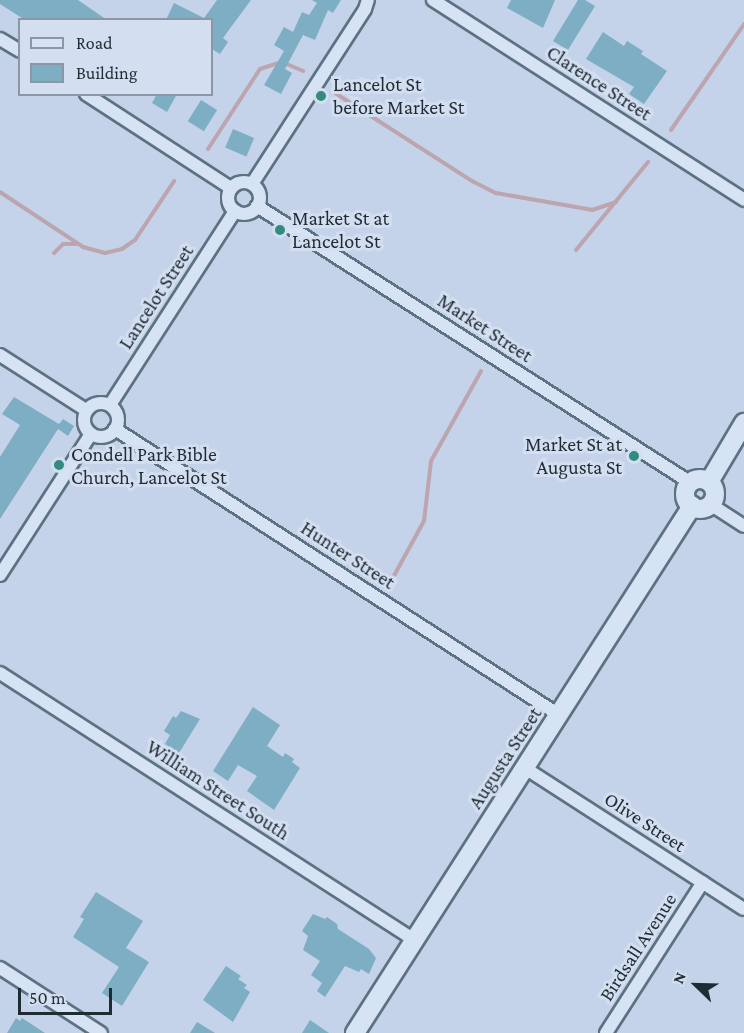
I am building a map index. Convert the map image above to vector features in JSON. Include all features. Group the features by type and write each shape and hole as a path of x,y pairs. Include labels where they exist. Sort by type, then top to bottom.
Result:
{"street":[{"path":"252,184 367,5 375,0"},
{"name":"Clarence Street","path":"433,0 744,200"},
{"path":"0,39 18,50"},
{"path":"89,96 231,188"},
{"path":"241,182 252,184 259,193 257,206 246,213 235,211 228,200 231,188 241,182"},
{"name":"Market Street","path":"257,206 700,483"},
{"name":"Lancelot Street","path":"111,405 235,211"},
{"path":"0,355 86,410"},
{"path":"100,402 111,405 118,418 115,429 107,436 92,434 83,421 86,410 100,402"},
{"path":"744,423 700,483 686,493 701,506 744,526"},
{"name":"Hunter Street","path":"115,429 559,715"},
{"path":"0,575 92,434"},
{"path":"700,483 715,495 701,506"},
{"name":"Augusta Street","path":"354,1033 559,715 701,506"},
{"name":"William Street South","path":"0,673 415,940"},
{"name":"Olive Street","path":"525,768 744,909"},
{"name":"Birdsall Avenue","path":"606,1033 703,882"},
{"path":"0,968 101,1033"}],"building":[{"path":"0,0 78,0 104,18 22,18 0,4"},
{"path":"217,0 251,0 223,38 228,42 220,54 213,50 213,18 204,18"},
{"path":"312,0 341,0 333,13 328,10 315,40 303,35 285,69 292,73 281,94 264,85 284,51 274,45 284,27 293,32 302,12 309,15 317,3"},
{"path":"511,0 555,0 543,28 507,8"},
{"path":"578,0 585,0 595,6 568,50 553,41"},
{"path":"174,3 204,18 167,18"},
{"path":"603,32 624,46 627,41 643,51 641,54 667,71 644,104 629,94 634,87 586,59"},
{"path":"156,96 176,96 167,112 152,103"},
{"path":"201,100 217,110 204,131 188,121"},
{"path":"233,129 254,138 246,156 225,147"},
{"path":"14,397 59,424 63,419 74,426 68,436 58,429 0,519 0,457 20,425 2,414"},
{"path":"253,707 280,725 267,746 283,757 285,753 294,759 292,762 300,768 274,810 247,791 257,776 238,765 228,781 213,771"},
{"path":"181,711 200,719 179,753 165,744 170,735 164,731 173,716 176,718"},
{"path":"96,892 143,921 126,948 149,962 122,1006 102,993 119,967 73,937 84,919 80,917"},
{"path":"313,914 325,919 327,917 337,924 338,929 369,949 376,958 369,974 361,969 359,972 345,966 325,997 317,991 322,983 311,975 320,961 303,950 308,936 302,931"},
{"path":"226,966 241,976 238,979 247,985 244,988 250,992 233,1022 203,1000"},
{"path":"16,1018 20,1021 22,1018 45,1033 7,1033"},
{"path":"310,1020 329,1033 302,1033"},
{"path":"197,1022 215,1033 190,1033"}],"waterway":[{"path":"671,130 744,24"},
{"path":"208,149 260,69 282,62 303,71"},
{"path":"335,93 472,181 496,193 592,210 616,202"},
{"path":"576,250 648,162"},
{"path":"0,192 83,247 105,253 122,249 135,240 174,181"},
{"path":"54,253 63,244 76,244"},
{"path":"390,583 424,521 431,461 481,371"}],"place":[{"name":"Lancelot St before Market St","path":"321,96"},
{"name":"Market St at Lancelot St","path":"280,230"},
{"name":"Market St at Augusta St","path":"634,456"},
{"name":"Condell Park Bible Church, Lancelot St","path":"59,465"}]}
